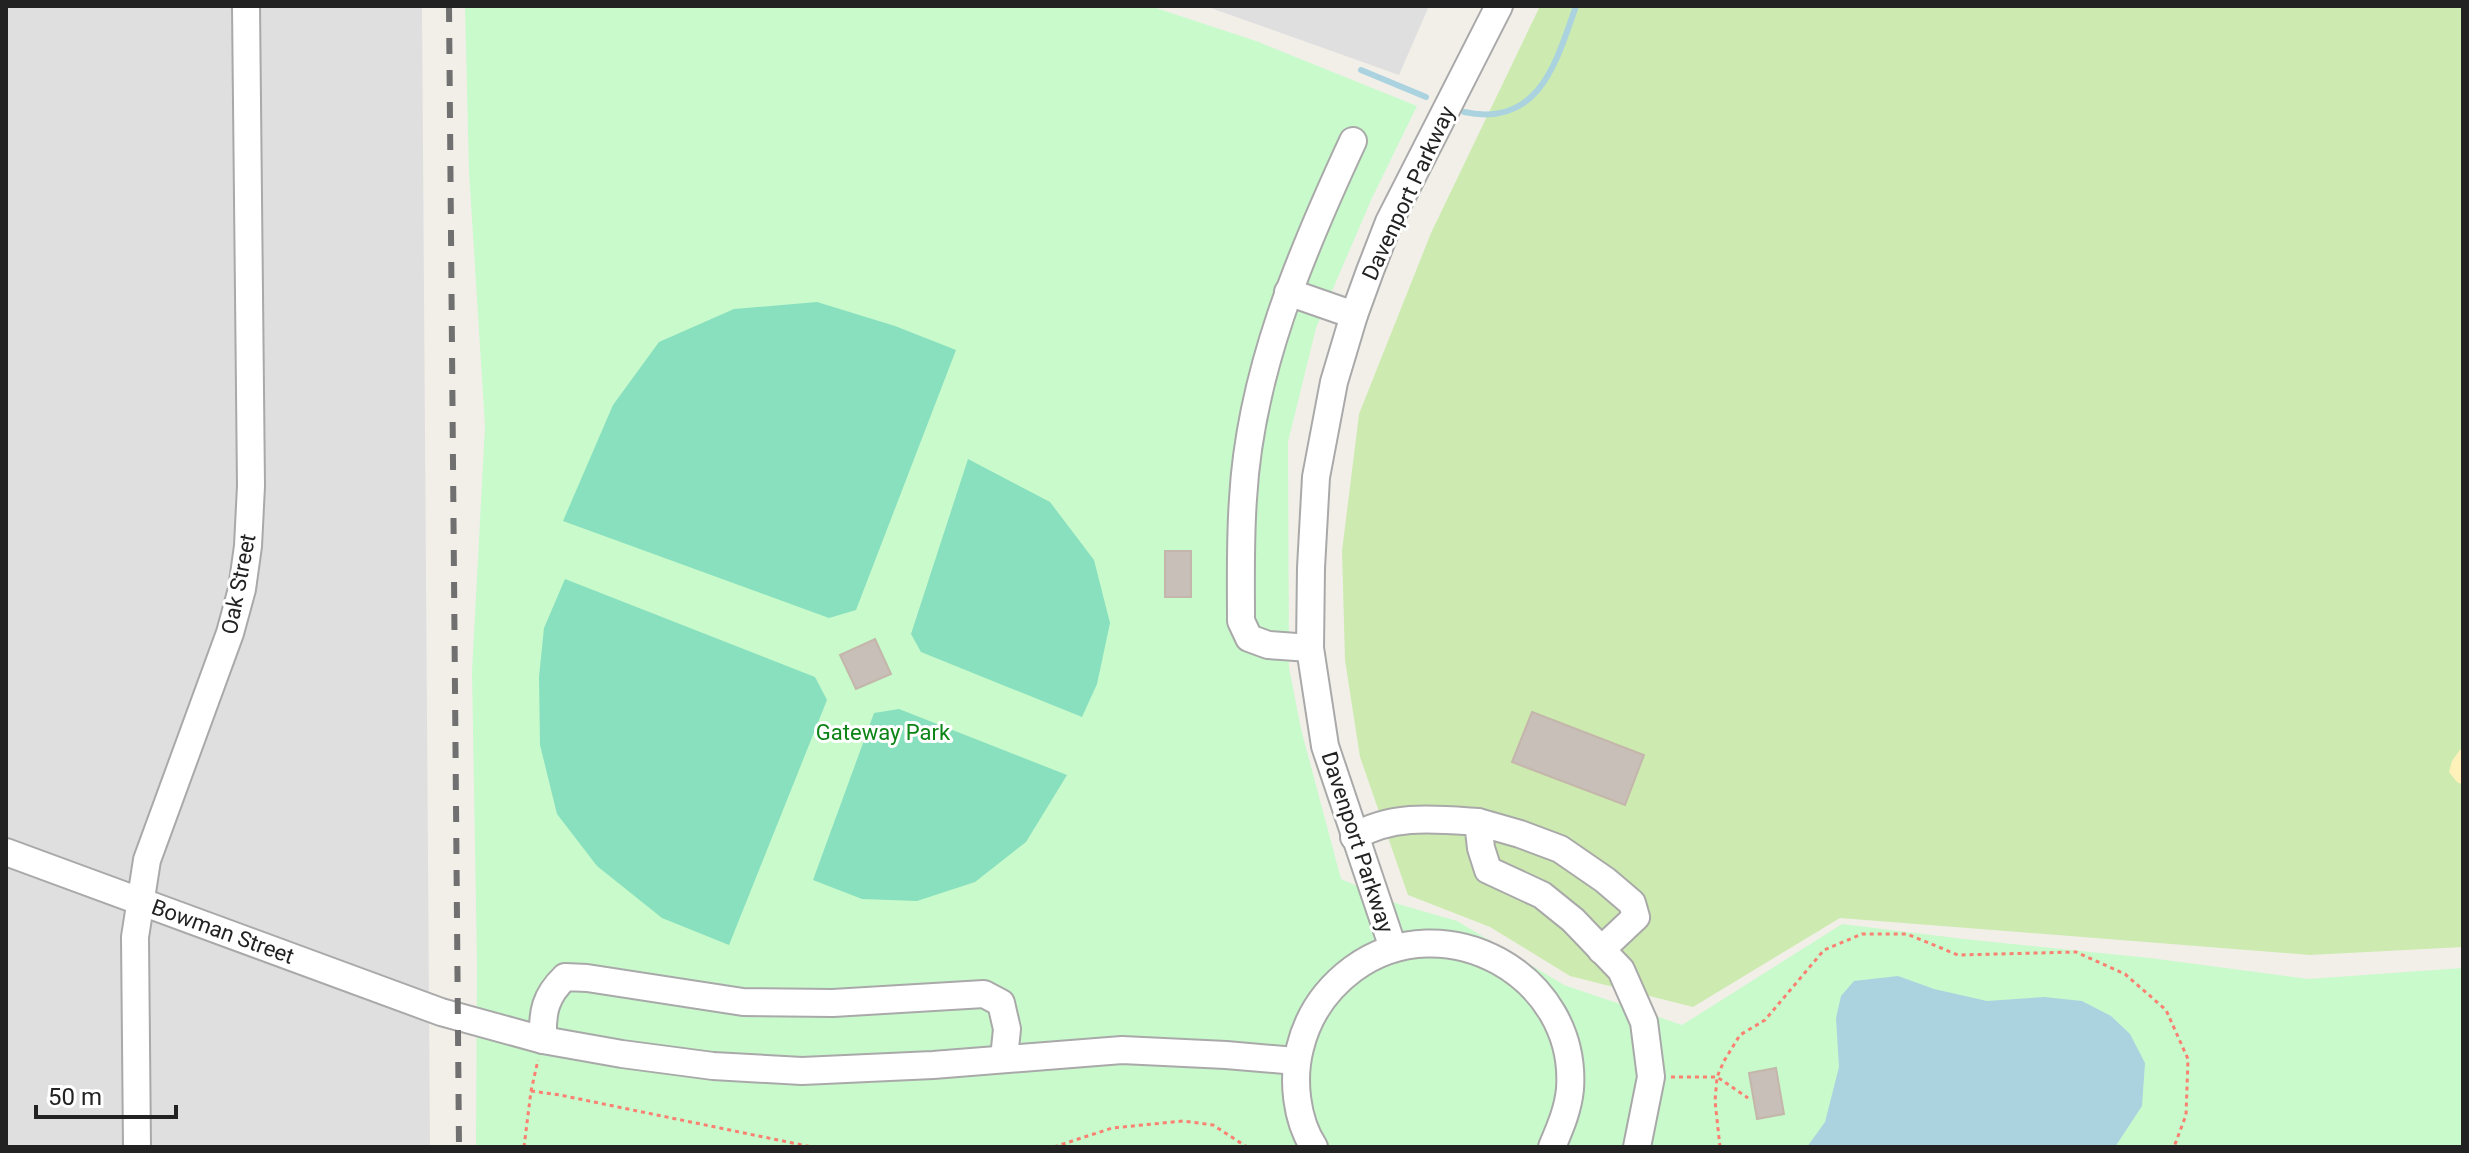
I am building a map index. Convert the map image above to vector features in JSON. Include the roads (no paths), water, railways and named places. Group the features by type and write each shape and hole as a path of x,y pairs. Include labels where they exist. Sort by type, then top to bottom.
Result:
{"street":[{"name":"Oak Street","path":"137,1147 135,937 147,860 230,633 242,589 248,546 251,486 246,6"},
{"name":"Davenport Parkway","path":"1393,948 1325,746 1310,648 1316,477 1334,382 1354,315 1389,222 1499,6"},
{"path":"1310,648 1268,645 1249,638 1241,621 1243,498 1252,423 1273,337 1313,226 1353,141"},
{"path":"1288,292 1354,315"},
{"path":"1354,837 1369,828 1396,820 1432,818 1478,822 1560,849 1632,903 1636,917 1601,950"},
{"path":"1478,822 1488,870 1542,895 1573,920 1621,970 1644,1022 1651,1077 1637,1147"},
{"name":"Bowman Street","path":"6,852 441,1012 543,1040 622,1054 713,1066 802,1071 933,1065 1122,1050 1296,1061"},
{"name":"Davenport Parkway","path":"1314,1147 1297,1101 1296,1061 1304,1031 1318,1003 1339,979 1364,961 1393,948 1426,943 1459,945 1490,955 1518,973 1541,996 1558,1025 1568,1056 1570,1089 1564,1121 1552,1147"},
{"path":"543,1040 542,1016 551,990 565,977 743,1002 833,1003 984,994 1001,1003 1007,1029 1004,1058"}],"water":[{"path":"1898,976 1934,989 1987,1001 2044,997 2082,1001 2111,1016 2130,1034 2145,1063 2142,1106 2115,1147 1807,1147 1825,1122 1839,1067 1836,1018 1841,996 1854,981"}],"waterway":[{"path":"1464,112 1490,114 1510,110 1527,101 1552,69 1576,6"},
{"path":"1361,70 1426,97"}],"railway":[{"path":"449,6 459,1147"}],"park label":[{"name":"Gateway Park","path":"883,732"}]}
